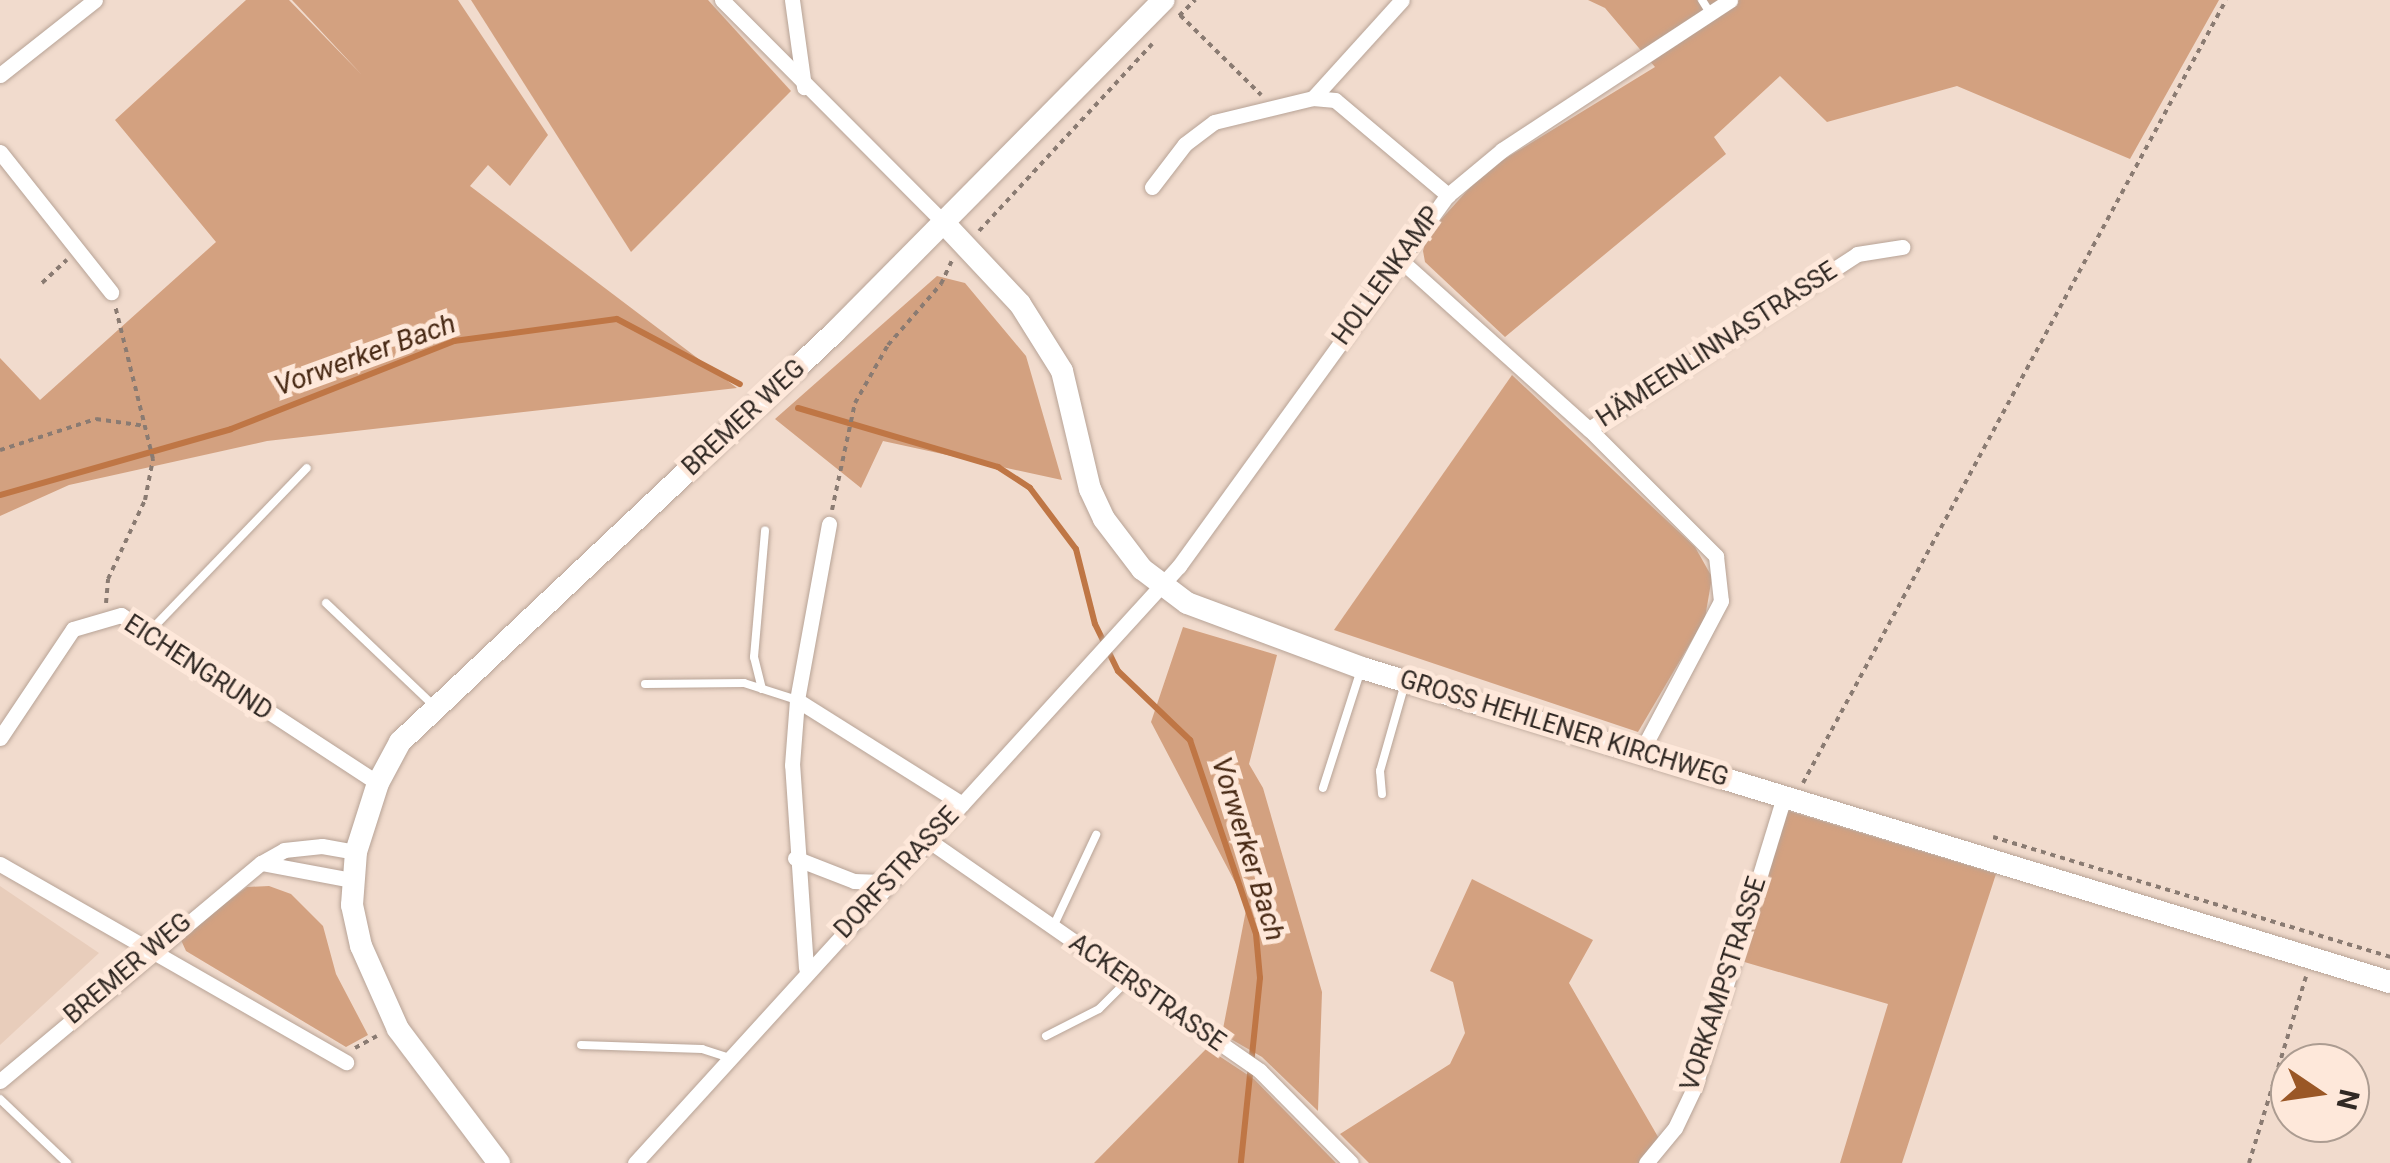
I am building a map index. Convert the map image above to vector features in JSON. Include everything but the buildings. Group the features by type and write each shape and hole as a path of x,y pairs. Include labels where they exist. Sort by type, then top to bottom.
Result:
{"main road":[{"name":"BREMER WEG","path":"499,1163 396,1026 361,946 352,880 356,852 378,782 400,742 433,705 754,410 943,222 1171,8"},
{"name":"GROSS HEHLENER KIRCHWEG","path":"943,222 1043,336 1062,371 1090,489 1121,546 1161,586 1214,616 1362,668 2390,982"}],"street":[{"path":"68,0 79,14"},
{"path":"0,75 95,0"},
{"path":"722,0 804,87 943,222"},
{"path":"792,0 804,87"},
{"path":"1313,98 1402,0"},
{"name":"HOLLENKAMP","path":"1161,586 1397,257 1448,195 1502,150 1706,7 1730,0"},
{"path":"1152,187 1199,132 1235,114 1313,98 1335,100 1448,195"},
{"path":"0,152 111,292"},
{"name":"HÄMEENLINNASTRASSE","path":"1588,428 1857,254 1902,247"},
{"name":"HÄMEENLINNASTRASSE","path":"1397,257 1588,428 1702,537 1723,579 1721,601 1641,752"},
{"path":"806,968 795,858 797,700 830,524"},
{"name":"DORFSTRASSE","path":"640,1162 806,968 1161,586"},
{"name":"EICHENGRUND","path":"0,738 73,629 105,616 121,615 150,630 378,782"},
{"path":"797,700 962,804"},
{"name":"VORKAMPSTRASSE","path":"1646,1163 1675,1128 1694,1086 1784,796"},
{"name":"ACKERSTRASSE","path":"928,840 1260,1072 1351,1163"},
{"name":"BREMER WEG","path":"0,1080 153,948 260,863 303,848 356,852"},
{"path":"795,858 854,881 889,882"},
{"path":"260,863 352,880"},
{"path":"0,864 153,948 342,1060"}],"lane":[{"path":"150,630 307,468"},
{"path":"762,689 754,657 765,530"},
{"path":"326,602 433,705"},
{"path":"1323,788 1362,668"},
{"path":"1382,794 1380,771 1405,681"},
{"path":"645,684 744,683 797,700"},
{"path":"1053,927 1096,835"},
{"path":"1046,1036 1099,1009 1128,980"},
{"path":"581,1045 702,1049 727,1058"},
{"path":"0,1099 67,1163"}],"path":[{"path":"1171,8 1195,0"},
{"path":"1784,796 1805,782 2226,0"},
{"path":"1166,29 1171,8"},
{"path":"1171,8 1272,106"},
{"path":"990,221 1034,165 1153,42"},
{"path":"42,283 78,250"},
{"path":"830,524 850,416 888,345 941,284 941,273"},
{"path":"105,616 108,579 145,500 153,459 111,292"},
{"path":"0,450 96,420 146,426"},
{"path":"1805,782 1818,784"},
{"path":"1980,833 2390,957"},
{"path":"2249,1163 2311,958"},
{"path":"342,1060 396,1026"}],"shaded area":[{"path":"246,0 289,0 362,75 292,0 458,0 548,135 510,186 488,165 470,186 737,388 267,441 69,485 0,516 0,358 40,400 216,242 115,120"},
{"path":"471,0 708,0 791,91 631,252"},
{"path":"1588,0 2219,0 2130,159 1957,86 1827,122 1780,76 1714,137 1726,154 1505,337 1425,262 1423,251 1427,235 1485,171 1655,67 1605,8"},
{"path":"937,276 965,283 1026,356 1062,480 883,441 861,488 775,419"},
{"path":"1512,375 1695,547 1712,577 1705,618 1638,732 1334,630"},
{"path":"1183,627 1277,655 1249,764 1263,788 1322,992 1318,1111 1262,1057 1222,1034 1247,905 1151,722"},
{"path":"1785,810 1996,874 1902,1163 1840,1163 1888,1004 1741,961"},
{"path":"1472,879 1593,940 1569,983 1661,1142 1641,1163 1369,1163 1340,1134 1450,1064 1465,1033 1453,982 1430,971"},
{"path":"0,886 99,953 0,1045"},
{"path":"269,886 291,894 323,926 336,974 368,1035 346,1047 186,951 181,940 199,923 247,887"},
{"path":"1207,1048 1254,1079 1336,1163 1094,1163"}],"waterway":[{"name":"Vorwerker Bach","path":"0,495 231,429 454,341 617,319 740,384"},
{"name":"Vorwerker Bach","path":"798,408 998,467 1030,488 1076,549 1095,624 1118,671 1190,740 1256,934 1260,978 1241,1163"}]}
